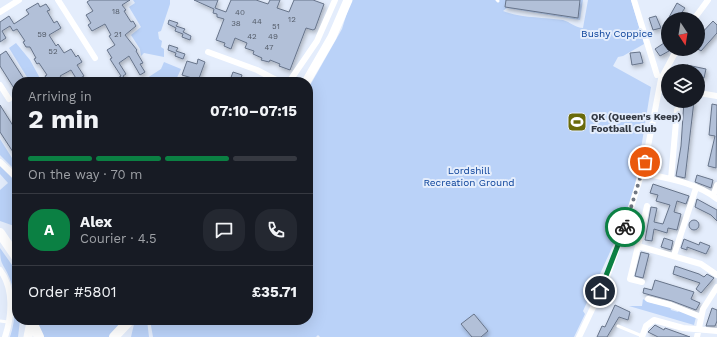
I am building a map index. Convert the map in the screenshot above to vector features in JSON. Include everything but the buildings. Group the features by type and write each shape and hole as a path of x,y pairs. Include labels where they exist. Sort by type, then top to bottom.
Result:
{"main road":[{"path":"3,237 12,245"},
{"path":"3,237 12,250"},
{"path":"33,325 40,337"},
{"path":"114,337 126,325"},
{"path":"125,337 129,325"}],"street":[{"path":"0,12 20,0"},
{"path":"58,0 95,58"},
{"path":"292,77 317,40 335,0"},
{"path":"309,77 332,38 348,0"},
{"path":"634,0 657,76"},
{"path":"699,12 708,0"},
{"path":"208,52 257,70 270,77"},
{"path":"578,337 613,260 642,173 661,80 673,56"},
{"path":"0,85 9,98"},
{"path":"705,94 717,96"},
{"path":"671,179 677,110"},
{"path":"0,162 12,173"},
{"path":"642,173 671,179 715,197 717,185"},
{"path":"674,255 696,188"},
{"path":"642,282 630,279 646,206"},
{"path":"638,246 674,255 701,264 717,275"},
{"path":"0,270 3,281 10,295 8,322 5,337"},
{"path":"697,337 706,302 717,287"},
{"path":"648,299 667,304 701,317"},
{"path":"642,337 646,326 649,322 654,320 683,328 717,331"},
{"path":"28,337 30,325"}],"lane":[{"path":"0,321 8,322"},
{"path":"618,326 642,337"}],"green space":[{"path":"133,0 170,0 161,31 158,32 159,39 162,41 161,47 164,49 164,57 144,53 141,56 140,49 131,35 141,27 129,7 135,3"},
{"name":"Lordshill Recreation Ground","path":"351,0 583,0 580,20 507,8 503,11 525,16 563,20 583,28 588,0 631,0 644,44 623,56 618,57 613,66 651,87 632,204 583,311 585,314 574,337 320,337 318,335 316,337 153,337 151,325 313,325 313,80 342,29"},
{"path":"16,43 30,60 39,77 27,77 9,48"},
{"path":"164,62 181,69 177,77 149,77 161,69"},
{"path":"0,139 12,158 12,167 0,155"},
{"path":"0,166 12,178 12,225 0,221 0,190 8,183 0,174"},
{"path":"0,248 12,265 12,286 2,262"},
{"path":"643,299 670,307 671,310 678,312 680,310 696,317 694,325 629,306 642,306"},
{"path":"13,325 19,325 18,337 10,337"},
{"path":"37,325 120,325 109,337 43,337"},
{"path":"134,325 148,325 149,337 131,337"}],"way so far":[{"path":"625,227 645,162"}],"place":[{"name":"QK (Queen's Keep) Football Club","path":"577,122"}],"route":[{"path":"600,291 606,280 625,227"}],"park label":[{"name":"Bushy Coppice","path":"617,33"}]}
